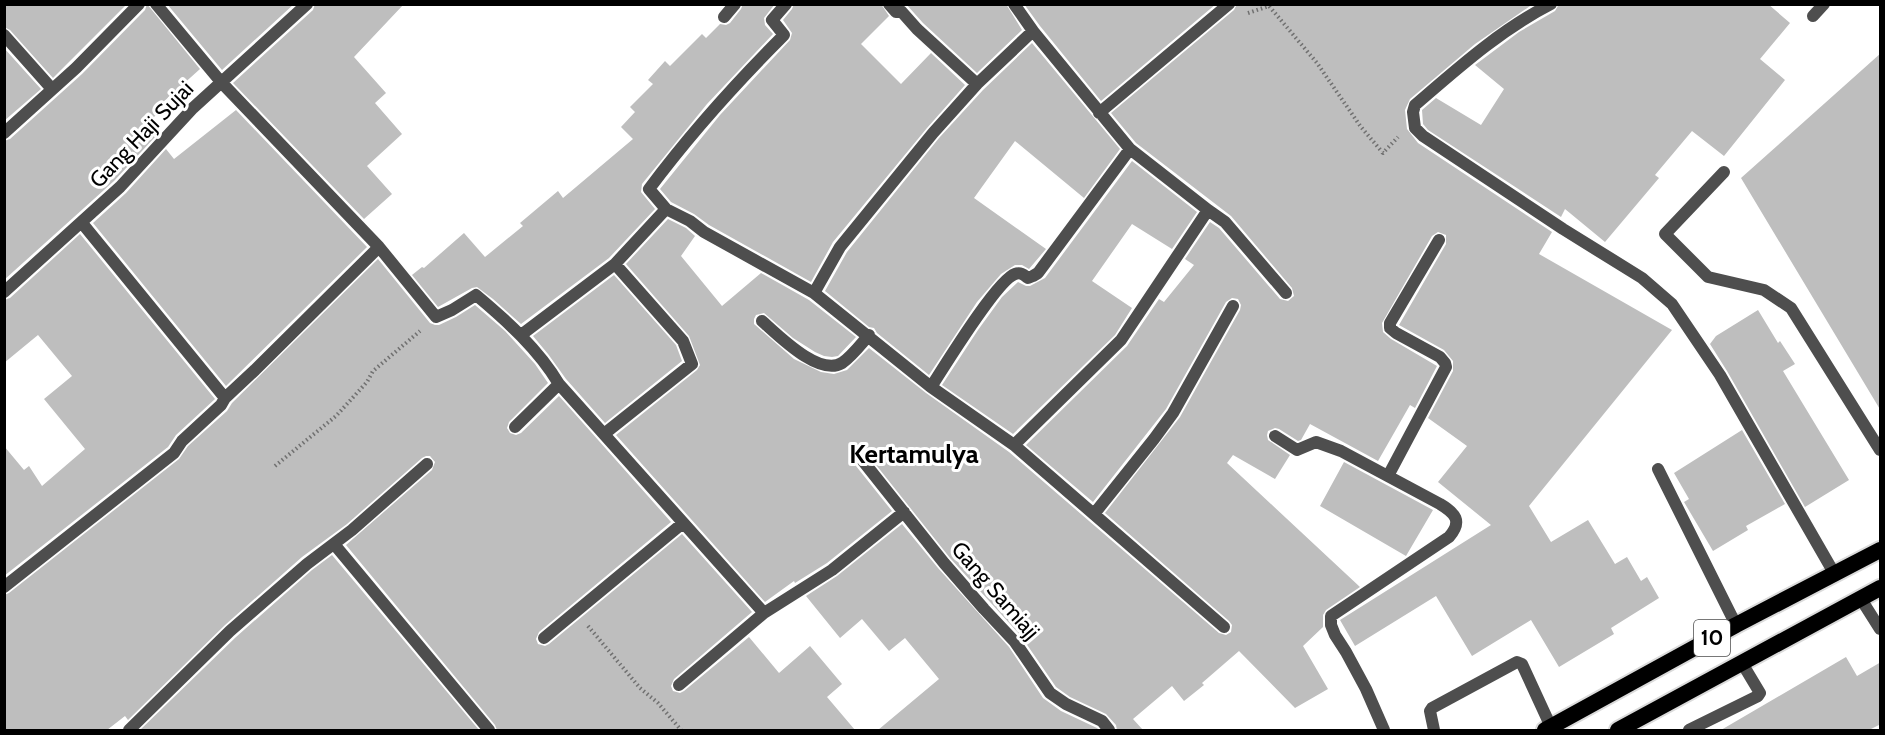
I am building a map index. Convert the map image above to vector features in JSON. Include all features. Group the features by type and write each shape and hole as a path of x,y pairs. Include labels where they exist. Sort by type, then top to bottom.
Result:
{"highway":[{"name":"10","path":"1548,729 1736,625 1881,550"},
{"name":"10","path":"1618,730 1881,588"}],"street":[{"path":"4,134 76,68 139,4"},
{"path":"156,4 221,82 379,247 436,317 476,295 521,335 559,384 764,613"},
{"name":"Gang Haji Sujai","path":"4,292 120,187 193,108 307,4"},
{"path":"724,17 735,4"},
{"path":"786,4 772,20 784,35 724,96 649,189 666,209 814,293 931,387 1014,445 1224,627"},
{"path":"889,4 896,12 901,11 917,29 977,84"},
{"path":"1014,4 1033,31 1130,149 1225,222 1286,293"},
{"path":"1551,4 1532,14 1474,54 1415,105 1413,112 1415,128 1423,136 1545,217 1642,278 1672,304 1720,375 1834,573"},
{"path":"1813,16 1824,4"},
{"path":"1099,113 1228,5"},
{"path":"814,293 840,247 933,133 977,84 1033,31"},
{"path":"4,35 52,89"},
{"path":"931,387 1006,280 1014,274 1020,273 1028,278 1038,273 1130,149"},
{"path":"1724,172 1665,234 1708,277 1764,290 1791,308 1881,450"},
{"path":"521,335 615,264 666,209"},
{"path":"1014,445 1121,340 1208,210"},
{"path":"82,223 225,398"},
{"path":"1388,476 1446,367 1440,357 1390,328 1390,323 1439,240"},
{"path":"4,587 174,453 182,441 379,247"},
{"path":"604,434 692,364 683,341 615,264"},
{"path":"1094,514 1173,413 1233,306"},
{"path":"762,321 808,359 831,366 842,363 869,335"},
{"path":"515,427 559,384"},
{"path":"1861,417 1881,433"},
{"path":"1275,436 1297,450 1316,442 1341,451 1453,512 1456,520 1455,530 1449,537 1331,616 1331,625 1335,635 1366,689 1384,730"},
{"name":"Gang Samiajj","path":"863,461 984,609 1015,642 1050,693 1066,704 1101,721 1108,730"},
{"path":"129,730 230,631 307,564 352,530 427,464"},
{"path":"1658,469 1736,625"},
{"path":"679,686 764,613 832,570 904,512"},
{"path":"543,638 683,523"},
{"path":"334,544 489,730"},
{"path":"1861,599 1881,629"},
{"path":"1434,730 1430,711 1432,708 1517,662 1522,664 1548,729"},
{"path":"1689,730 1758,696 1760,693 1742,663"}],"path":[{"path":"1244,9 1249,13 1269,6 1317,63 1361,127 1383,153 1405,130 1415,128"},
{"path":"275,466 336,416 367,382 372,371 436,317"},
{"path":"576,612 640,688 658,703 681,730"}],"building":[{"path":"4,4 127,4 53,78 10,30 4,27"},
{"path":"147,4 200,69 161,104 164,108 145,125 155,137 114,181 4,280 4,141 10,139 82,74 145,10"},
{"path":"167,4 294,4 222,70"},
{"path":"315,4 404,4 354,57 386,93 375,103 402,134 367,166 392,194 364,219 233,83 313,10"},
{"path":"743,4 775,4 764,18 765,25 773,34 707,104 642,184 641,192 655,209 609,258 521,324 477,287 438,307 412,275 422,267 424,268 464,233 485,257 523,226 520,223 558,191 563,198 633,139 621,127 635,112 630,107 653,84 648,80 665,61 670,66 702,34 706,38 720,24 730,23"},
{"path":"794,4 881,4 889,16 861,44 901,84 931,53 965,85 833,242 811,282 671,202 660,189 720,115 790,40 792,33 783,20"},
{"path":"906,4 1006,4 1022,30 977,73"},
{"path":"1024,4 1216,4 1101,101"},
{"path":"1237,4 1533,4 1475,44 1410,99 1405,110 1407,129 1418,143 1552,232 1539,254 1672,330 1529,506 1551,542 1588,520 1615,564 1627,557 1641,581 1647,577 1659,598 1611,628 1614,634 1559,667 1531,620 1472,656 1436,596 1355,646 1340,620 1491,525 1438,482 1467,446 1428,418 1453,371 1453,361 1444,350 1399,325 1446,244 1446,235 1438,232 1432,236 1382,323 1383,332 1391,339 1437,366 1415,408 1410,405 1378,461 1310,424 1301,440 1298,441 1279,429 1268,431 1268,440 1290,455 1275,479 1233,455 1227,463 1360,587 1326,610 1323,615 1323,627 1303,646 1328,689 1295,708 1239,651 1184,701 1172,686 1133,719 1143,730 1117,730 1116,725 1106,714 1070,697 1056,687 1021,636 950,558 865,453 858,454 856,466 892,511 827,563 795,583 794,581 765,602 616,435 697,370 700,365 689,336 626,264 668,219 686,228 695,236 681,256 722,306 761,273 809,300 856,337 838,356 824,356 793,338 764,313 756,315 754,324 794,359 821,372 834,374 847,370 869,348 926,393 1009,452 1219,633 1226,635 1231,632 1232,625 1229,621 1105,513 1180,417 1240,310 1241,305 1238,299 1232,298 1226,302 1166,409 1093,502 1026,445 1127,346 1159,299 1164,302 1194,265 1185,259 1210,222 1219,228 1280,299 1288,301 1294,296 1292,288 1231,216 1136,143 1111,113 1234,10"},
{"path":"1559,4 1768,4 1790,23 1760,59 1785,80 1724,156 1692,131 1655,175 1659,178 1605,242 1565,209 1561,217 1428,130 1423,124 1422,110 1436,98 1481,125 1504,89 1475,65 1519,32 1555,11"},
{"path":"1032,43 1120,149 1084,198 1015,141 974,198 1046,249 1029,269 1022,265 1015,265 1001,274 977,302 929,375 877,333 874,328 869,327 825,291 847,252 939,138 983,90"},
{"path":"4,48 41,89 4,121"},
{"path":"1881,53 1881,411 1741,178"},
{"path":"236,110 367,247 226,386 93,223 126,193 166,149 174,159"},
{"path":"1132,161 1197,212 1172,249 1132,224 1092,281 1132,308 1115,335 1013,434 942,385 1002,297 1018,282 1030,286 1045,278"},
{"path":"80,234 215,399 176,435 168,447 4,576 4,446 24,470 29,466 42,486 85,449 44,399 72,376 38,335 4,363 4,300 10,298"},
{"path":"378,259 430,323 439,325 475,305 505,331 535,364 548,383 509,422 507,428 510,433 516,435 521,433 559,396 671,522 539,632 536,639 538,644 545,646 549,644 682,534 752,612 674,679 671,686 673,691 680,693 684,691 749,637 779,673 810,646 842,684 827,697 855,730 497,730 346,545 432,470 435,462 430,456 426,456 347,524 302,557 225,625 128,720 125,716 107,730 4,730 4,595 179,459 188,446 227,411 232,403"},
{"path":"614,275 676,345 682,361 605,423 566,379 533,336"},
{"path":"1758,310 1778,343 1780,341 1795,364 1783,371 1849,480 1805,507 1710,344 1716,336"},
{"path":"1742,430 1785,504 1746,526 1748,530 1713,551 1684,502 1689,499 1674,473"},
{"path":"1344,462 1433,510 1406,556 1320,506"},
{"path":"902,524 1009,647 1043,698 1061,711 1099,730 878,730 939,679 905,638 889,651 862,619 840,638 806,596 837,576"},
{"path":"332,555 479,730 140,730 236,637"},
{"path":"1846,657 1857,676 1881,662 1881,724 1869,730 1721,730"}],"district":[{"name":"Kertamulya","path":"914,454"}]}
